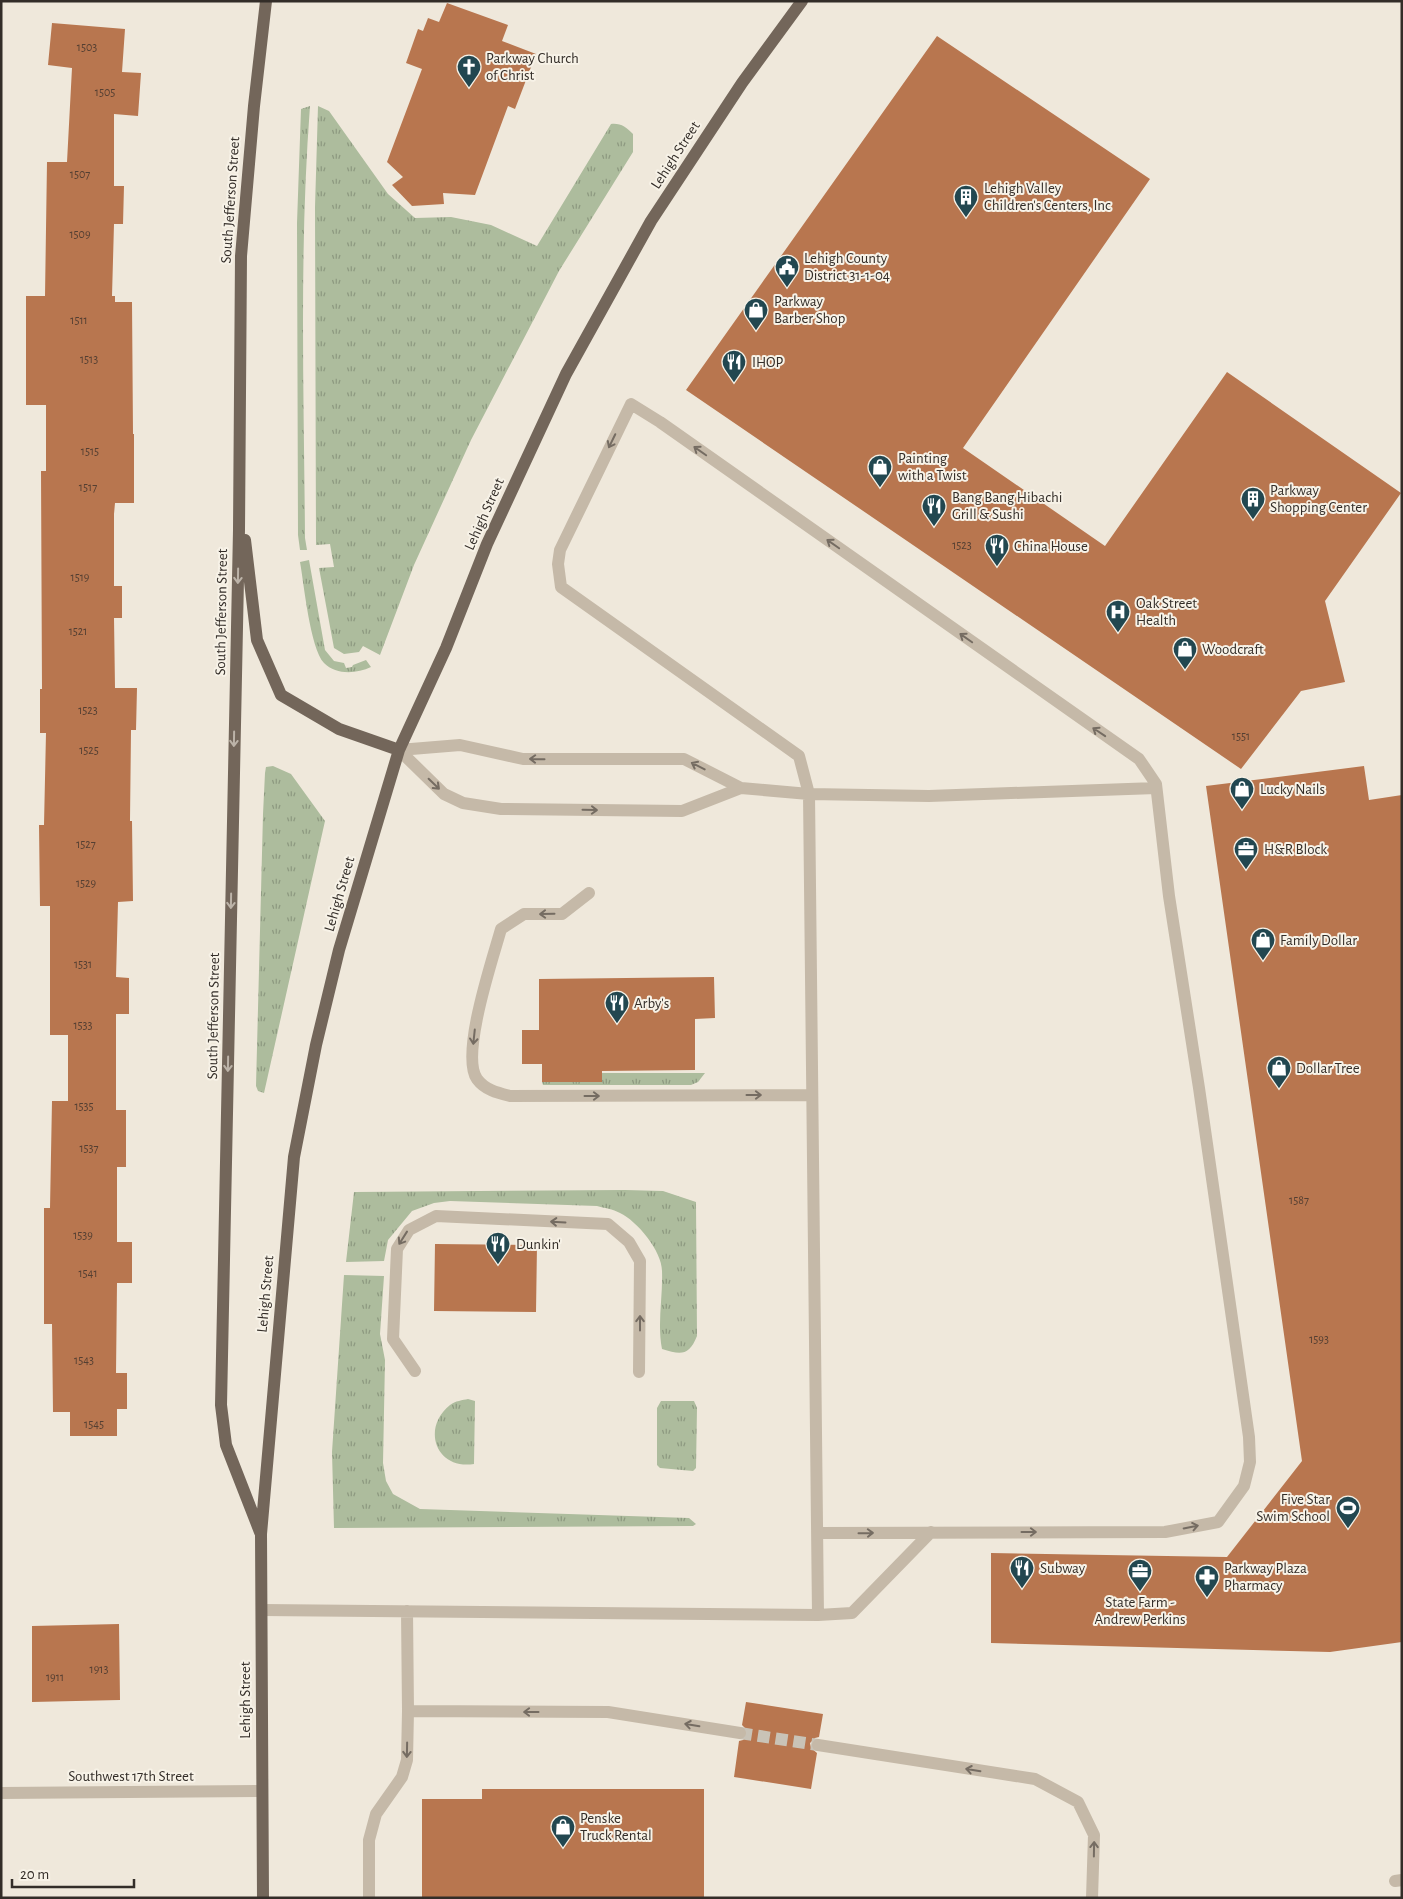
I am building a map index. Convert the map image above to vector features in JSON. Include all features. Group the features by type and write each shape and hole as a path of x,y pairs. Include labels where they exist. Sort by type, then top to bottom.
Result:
{"main road":[{"name":"South Jefferson Street","path":"261,1534 226,1445 221,1405 239,493 241,256 254,106 266,1"},
{"name":"Lehigh Street","path":"263,1898 261,1534 294,1157 316,1046 339,950 399,750 446,648 487,544 566,374 651,221 742,83 802,1"},
{"name":"South Jefferson Street","path":"239,493 257,640 281,695 339,729 399,750"}],"street":[{"path":"818,1533 1165,1532 1218,1522 1244,1486 1250,1462 1248,1437 1196,1069 1169,896 1156,784 1139,759 660,422 630,404 560,550 558,564 561,587 799,756 809,794 818,1615"},
{"path":"399,750 460,745 523,759 684,759 741,788 809,794 929,796 1156,788"},
{"path":"399,750 444,794 463,803 501,809 682,811 741,788"},
{"path":"589,893 562,914 524,914 501,929 474,1033 472,1062 476,1078 491,1091 510,1096 812,1095"},
{"path":"415,1371 394,1339 397,1249 408,1230 436,1216 608,1224 630,1242 640,1261 639,1372"},
{"path":"262,1610 818,1615 852,1613 931,1532"},
{"path":"369,1898 369,1840 376,1814 402,1777 407,1760 407,1611"},
{"path":"408,1711 608,1712 740,1733"},
{"path":"818,1745 1035,1779 1078,1802 1094,1836 1092,1898"},
{"name":"Southwest 17th Street","path":"1,1793 262,1791"}],"green space":[{"path":"310,106 303,268 305,538 307,550 300,550 298,535 297,223 301,109"},
{"path":"318,106 329,111 388,194 415,218 451,217 491,225 537,246 611,124 623,126 633,134 633,152 559,271 471,440 414,565 380,655 363,646 359,652 344,654 334,648 319,568 334,567 330,544 316,545 315,207"},
{"path":"309,560 325,650 334,661 344,663 346,668 366,660 371,667 353,672 334,670 324,663 319,655 311,630 300,562"},
{"path":"273,766 291,774 325,821 264,1093 258,1091 256,1086 263,814 266,767"},
{"path":"602,1073 705,1073 698,1082 691,1085 543,1085 542,1082 602,1082"},
{"path":"663,1191 696,1202 697,1336 691,1347 684,1352 679,1353 662,1349 660,1330 662,1271 658,1255 641,1230 627,1217 614,1210 597,1206 450,1201 434,1203 412,1211 388,1240 384,1261 346,1262 354,1192"},
{"path":"344,1275 384,1276 380,1334 385,1360 383,1463 386,1481 393,1494 420,1509 689,1518 696,1524 693,1526 334,1528 332,1452"},
{"path":"468,1399 475,1401 474,1464 461,1464 450,1461 442,1454 437,1445 436,1425 441,1414 450,1405"},
{"path":"661,1401 694,1401 697,1408 696,1468 693,1471 660,1468 657,1465 657,1408"}],"building":[{"name":"Parkway Church of Christ","path":"447,3 508,25 502,41 536,54 515,109 508,106 475,195 443,193 444,204 412,206 392,185 403,177 387,162 422,69 406,63 418,29 423,31 428,18 439,22"},
{"path":"52,23 125,29 122,72 141,73 138,116 114,114 114,186 124,186 123,224 114,224 112,296 115,296 115,302 132,302 134,434 134,503 115,503 114,514 114,586 122,586 122,618 114,618 115,688 137,688 136,730 131,730 130,821 132,821 133,901 118,902 116,977 129,978 129,1014 116,1014 116,1110 126,1110 126,1167 117,1167 117,1242 132,1242 132,1283 117,1283 116,1373 127,1373 127,1409 117,1409 117,1436 70,1436 70,1412 53,1412 52,1324 44,1324 44,1208 50,1208 52,1101 68,1101 68,1035 50,1035 50,906 40,906 39,825 44,825 46,733 40,733 40,689 42,689 41,471 46,471 46,405 26,405 26,296 45,296 47,162 67,162 72,68 48,65"},
{"name":"Parkway Shopping Center","path":"937,36 1150,179 963,448 1105,546 1227,372 1401,493 1325,601 1345,682 1301,691 1241,769 686,390"},
{"path":"1364,766 1369,800 1402,795 1402,1642 1330,1652 991,1643 991,1553 1227,1557 1302,1461 1206,786"},
{"name":"Arby's","path":"714,977 715,1018 695,1019 695,1070 602,1071 602,1082 542,1082 542,1064 522,1064 522,1030 539,1030 539,979"},
{"name":"Dunkin'","path":"435,1244 537,1245 536,1312 434,1311"},
{"path":"119,1624 120,1700 32,1702 32,1626"},
{"path":"746,1702 823,1714 819,1737 810,1743 811,1748 817,1753 811,1789 734,1777 739,1741 748,1735 747,1730 742,1725"},
{"name":"Penske Truck Rental","path":"482,1789 704,1789 704,1898 422,1898 422,1799 482,1799"}],"tunnel":[{"path":"740,1733 818,1745"}],"place":[{"name":"Parkway Church of Christ","path":"469,88"},
{"name":"Lehigh Valley Children's Centers, Inc","path":"966,218"},
{"name":"Lehigh County District 31-1-04","path":"787,288"},
{"name":"Parkway Barber Shop","path":"756,331"},
{"name":"IHOP","path":"734,383"},
{"name":"Painting with a Twist","path":"880,488"},
{"name":"Parkway Shopping Center","path":"1253,520"},
{"name":"Bang Bang Hibachi Grill & Sushi","path":"934,527"},
{"name":"China House","path":"997,567"},
{"name":"Oak Street Health","path":"1118,633"},
{"name":"Woodcraft","path":"1185,670"},
{"name":"Lucky Nails","path":"1242,810"},
{"name":"H&R Block","path":"1246,870"},
{"name":"Family Dollar","path":"1263,961"},
{"name":"Arby's","path":"617,1024"},
{"name":"Dollar Tree","path":"1279,1089"},
{"name":"Dunkin'","path":"498,1265"},
{"name":"Five Star Swim School","path":"1348,1529"},
{"name":"Subway","path":"1022,1589"},
{"name":"State Farm - Andrew Perkins","path":"1140,1592"},
{"name":"Parkway Plaza Pharmacy","path":"1207,1598"},
{"name":"Penske Truck Rental","path":"563,1848"}]}
